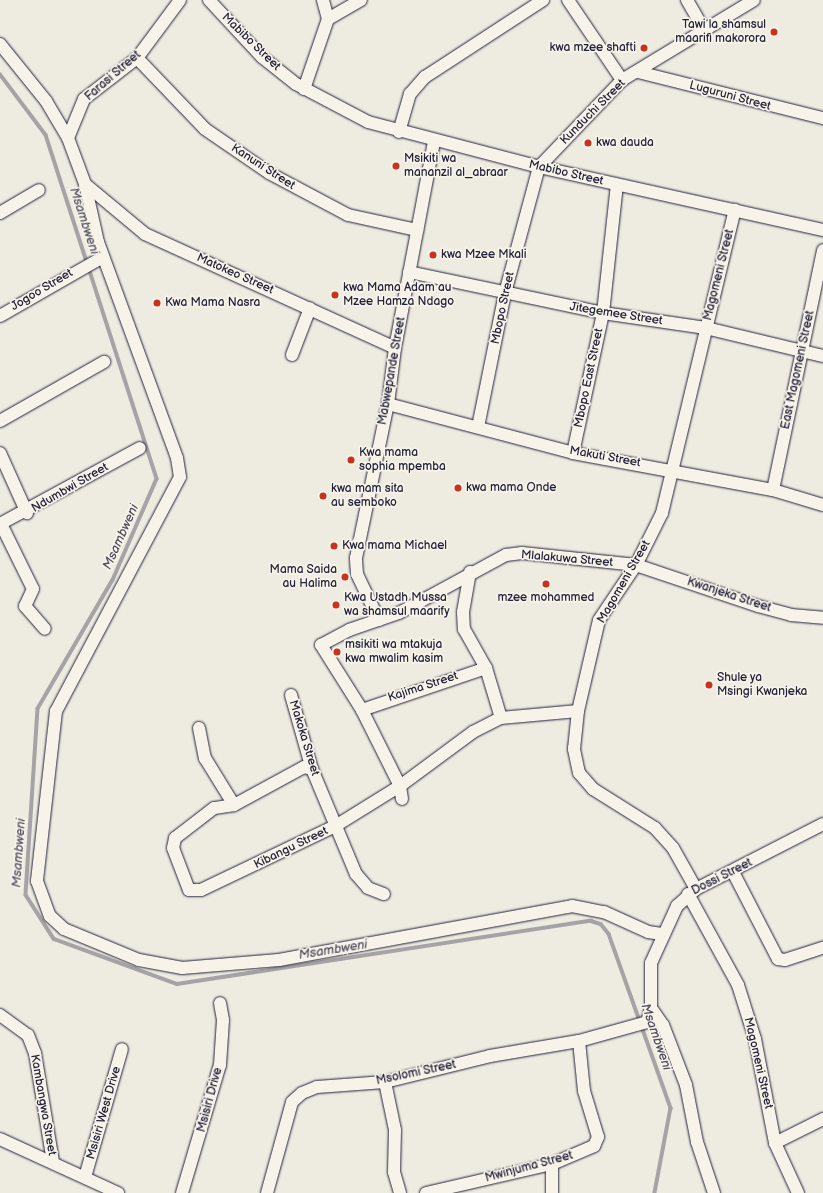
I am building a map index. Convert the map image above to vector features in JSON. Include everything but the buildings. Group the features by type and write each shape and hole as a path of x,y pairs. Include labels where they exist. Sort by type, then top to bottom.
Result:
{"street":[{"name":"Farasi Street","path":"68,138 84,99 137,58 180,0"},
{"name":"Mabibo Street","path":"209,0 262,57 304,89 368,122 434,141 539,167 823,230"},
{"path":"304,89 328,19 323,0"},
{"path":"328,19 361,0"},
{"path":"400,132 410,94 425,77 543,0"},
{"path":"568,0 622,80"},
{"path":"687,0 704,31"},
{"name":"Kunduchi Street","path":"539,167 622,80 638,72 754,0"},
{"path":"0,44 46,102 68,138 85,184 94,260 176,458 180,477 56,711 37,881 50,916 64,929 139,960 182,968 279,960 572,906 604,912 648,932 662,934"},
{"name":"Kanuni Street","path":"137,58 205,129 269,173 348,215 417,230"},
{"name":"Luguruni Street","path":"638,72 823,118"},
{"name":"Mabwepande Street","path":"379,620 357,574 356,558 388,404 395,348 434,141"},
{"name":"Mbopo Street","path":"478,427 505,293 539,167"},
{"name":"Matokeo Street","path":"85,184 145,234 395,348"},
{"name":"Mbopo East Street","path":"573,453 602,313 617,185"},
{"path":"0,213 39,190"},
{"name":"Magomeni Street","path":"735,210 674,469 662,513 636,566 599,620 578,711 574,749 580,773 593,789 655,828 673,848 692,892 738,985 755,1039 775,1142 798,1193"},
{"name":"East Magomeni Street","path":"772,490 823,250"},
{"name":"Jogoo Street","path":"0,316 94,260"},
{"name":"Jitegemee Street","path":"409,272 602,313 706,328 823,356"},
{"path":"292,355 310,308"},
{"path":"0,421 104,362"},
{"name":"Makuti Street","path":"388,404 573,453 674,469 772,490 823,505"},
{"name":"Ndumbwi Street","path":"0,524 27,513 140,448"},
{"path":"0,453 27,513"},
{"path":"0,524 33,589 25,606 45,630"},
{"name":"Mlalakuwa Street","path":"402,799 400,786 362,710 321,646 379,620 399,613 470,572 506,555 522,553 636,566"},
{"name":"Kwanjeka Street","path":"636,566 758,606 823,618"},
{"path":"470,572 463,621 486,668 501,718"},
{"name":"Kajima Street","path":"362,710 486,668"},
{"name":"Makoka Street","path":"291,695 312,769 338,825 362,884 384,894"},
{"name":"Kibangu Street","path":"312,769 304,767 234,805 214,808 175,838 173,848 189,890 202,890 338,825 400,786 473,732 501,718 578,711"},
{"path":"198,728 204,758 234,805"},
{"name":"Dossi Street","path":"647,1022 651,1008 651,963 662,934 692,892 823,824"},
{"path":"733,872 778,959 823,948"},
{"name":"Msisiri Drive","path":"182,1193 220,1065 223,1020 220,1004"},
{"path":"651,1008 663,1025 686,1085 697,1142 714,1193"},
{"name":"Kambangwa Street","path":"0,1015 28,1035 35,1053 54,1162"},
{"name":"Msolomi Street","path":"267,1193 292,1102 302,1093 317,1087 385,1082 490,1056 579,1041 647,1022"},
{"name":"Mwinjuma Street","path":"426,1193 552,1164 588,1151 598,1137 584,1091 579,1041"},
{"name":"Msisiri West Drive","path":"90,1193 89,1179 122,1049"},
{"path":"385,1082 395,1130 394,1172 400,1193"},
{"path":"775,1142 823,1119"},
{"path":"0,1139 54,1162 118,1193"},
{"path":"552,1164 552,1193"}],"waterway":[{"name":"Msambweni","path":"0,74 46,135 157,479 113,580 38,709 26,895 54,939 177,984 591,921 601,924 609,934 671,1108 655,1193"}],"place":[{"name":"Tawi la shamsul maarifi makorora","path":"774,32"},
{"name":"kwa mzee shafti","path":"644,48"},
{"name":"kwa dauda","path":"588,143"},
{"name":"Msikiti wa mananzil al_abraar","path":"396,166"},
{"name":"kwa Mzee Mkali","path":"433,255"},
{"name":"kwa Mama Adam au Mzee Hamza Ndago","path":"335,295"},
{"name":"Kwa Mama Nasra","path":"157,303"},
{"name":"Kwa mama sophia mpemba","path":"351,460"},
{"name":"kwa mama Onde","path":"458,488"},
{"name":"kwa mam sita au semboko","path":"323,496"},
{"name":"Kwa mama Michael","path":"334,546"},
{"name":"Mama Saida au Halima","path":"345,577"},
{"name":"mzee mohammed","path":"546,584"},
{"name":"Kwa Ustadh Mussa wa shamsul maarify","path":"336,605"},
{"name":"msikiti wa mtakuja kwa mwalim kasim","path":"337,652"},
{"name":"Shule ya Msingi Kwanjeka","path":"709,685"}]}
